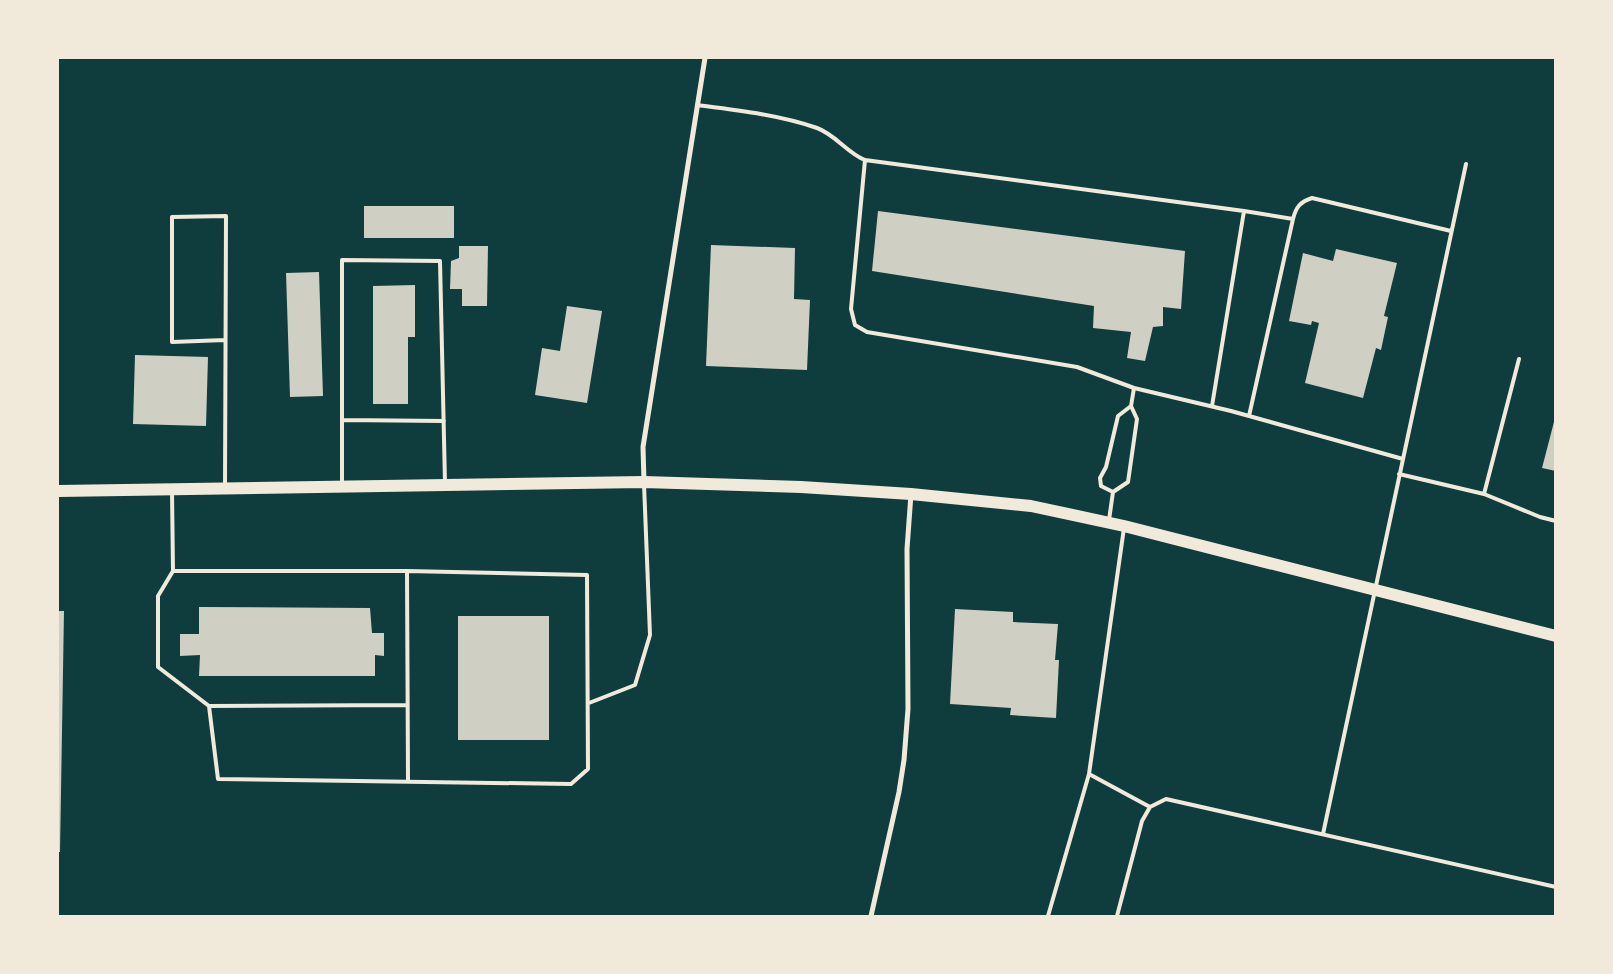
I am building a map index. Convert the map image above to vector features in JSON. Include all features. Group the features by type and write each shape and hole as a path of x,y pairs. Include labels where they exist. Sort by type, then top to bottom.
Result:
{"main road":[{"path":"58,491 342,485 445,486 644,482 801,487 911,494 1031,506 1108,522 1556,636"}],"street":[{"path":"644,482 643,447 706,58"},
{"path":"871,916 900,792 904,760 908,710 907,550 911,494"}],"lane":[{"path":"697,105 732,109 818,129 835,137 855,156 864,160 1293,219"},
{"path":"864,160 851,309 855,325 867,332 1077,367 1134,388 1212,406 1403,459"},
{"path":"1323,834 1466,164"},
{"path":"1249,416 1295,210 1302,202 1312,198 1451,231"},
{"path":"1212,406 1244,211"},
{"path":"225,340 172,342 172,217 226,216 225,488"},
{"path":"342,485 342,260 440,261 445,486"},
{"path":"1484,494 1519,359"},
{"path":"1108,522 1113,492 1128,482 1137,419 1131,406 1134,388"},
{"path":"1113,492 1100,486 1100,478 1106,467 1118,416 1131,406"},
{"path":"343,420 444,421"},
{"path":"1400,474 1484,494 1556,521"},
{"path":"589,703 635,685 650,635 644,482"},
{"path":"172,488 173,571 158,596 158,667 209,706 406,705"},
{"path":"1048,916 1088,774 1124,526"},
{"path":"173,571 407,571 587,575 588,769 571,784 408,780 218,779 209,706"},
{"path":"407,571 406,705 408,780"},
{"path":"1088,774 1150,807"},
{"path":"1117,916 1142,821 1150,807 1166,799 1556,887"}],"building":[{"path":"364,206 454,206 454,238 364,238"},
{"path":"878,211 1185,251 1181,309 1163,307 1163,326 1153,327 1145,361 1127,358 1131,332 1093,328 1094,306 872,271"},
{"path":"711,245 795,248 794,299 810,300 807,370 706,366"},
{"path":"459,246 488,246 487,306 462,306 462,289 450,289 451,261 459,258"},
{"path":"1336,249 1397,263 1384,316 1388,317 1381,350 1376,348 1363,398 1305,383 1319,323 1312,321 1311,325 1289,321 1303,253 1333,261"},
{"path":"319,272 323,396 290,397 286,273"},
{"path":"415,285 415,337 408,337 408,404 373,404 373,286"},
{"path":"567,306 602,311 587,403 535,395 542,348 560,351"},
{"path":"135,355 208,357 206,426 133,424"},
{"path":"1556,418 1556,471 1542,468"},
{"path":"199,607 370,608 372,633 384,633 384,656 375,655 375,676 199,676 200,655 180,656 180,634 199,634"},
{"path":"955,609 1013,612 1013,622 1058,624 1055,660 1059,660 1056,718 1010,715 1011,708 950,704"},
{"path":"58,611 64,611 60,852 58,852"},
{"path":"458,616 549,616 549,740 458,740"}]}
